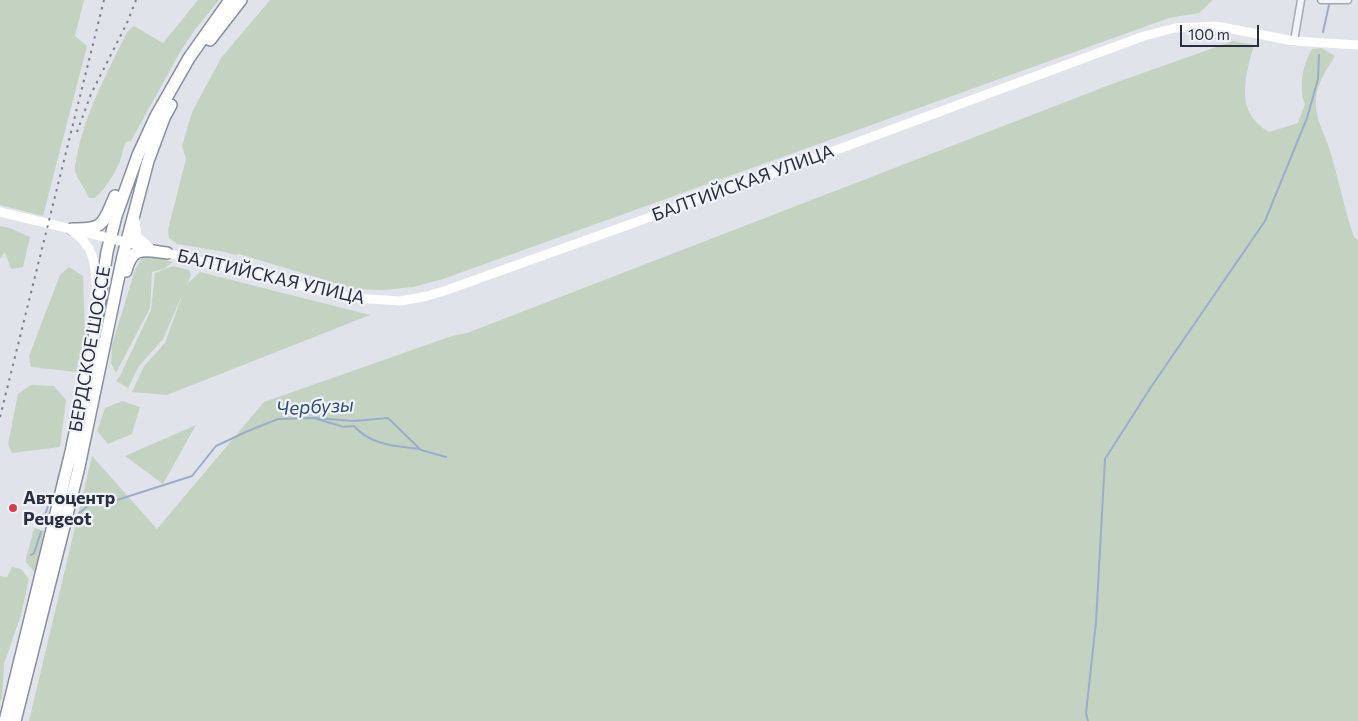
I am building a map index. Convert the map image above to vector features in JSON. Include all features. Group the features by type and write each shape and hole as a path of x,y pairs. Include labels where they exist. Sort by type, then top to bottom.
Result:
{"highway":[{"name":"БЕРДСКОЕ ШОССЕ","path":"15,721 72,470 110,237 127,182 156,116 189,58 230,0"},
{"name":"БЕРДСКОЕ ШОССЕ","path":"5,721 72,470 148,161 164,118 194,62 241,0"},
{"path":"67,227 89,229 100,225 105,219 119,188 127,182"},
{"path":"112,310 120,294 127,265 132,255 145,250 161,252"}],"main road":[{"name":"БАЛТИЙСКАЯ УЛИЦА","path":"0,212 110,237 161,252 338,295 401,301 447,290 822,155 1144,36 1175,28 1216,26 1294,41 1358,45"},
{"path":"134,214 137,237 142,242 161,252"},
{"path":"67,227 80,237 91,250 99,307"}],"street":[{"path":"1294,41 1301,0"},
{"path":"1321,0 1348,0"}],"green space":[{"path":"0,0 84,0 75,36 87,46 43,216 0,205"},
{"path":"198,0 219,0 180,52 131,141 126,142 120,161 109,181 95,198 89,198 75,171 75,164 91,108 127,32 134,26 163,43"},
{"path":"270,0 1213,0 1199,13 1169,18 443,279 413,287 383,290 355,289 239,254 235,255 177,244 169,238 168,230 186,159 182,146 192,112 221,58"},
{"path":"1233,41 1254,45 1246,81 1246,104 1258,124 1269,132 1298,123 1305,104 1302,90 1303,76 1306,62 1312,49 1321,48 1335,56 1320,82 1316,106 1318,119 1330,151 1350,226 1354,237 1358,240 1358,721 29,721 92,456 157,529 264,402 452,336 467,333 1112,84"},
{"path":"0,226 10,228 30,237 23,267 11,269 5,252 0,259"},
{"path":"144,255 173,262 164,269 152,272 150,308 116,373 111,363 112,345 135,270"},
{"path":"173,266 189,270 191,274 188,283 200,272 370,315 167,395 132,392 144,366 165,343 183,293 163,339 139,366 128,388 116,381 151,310 155,273"},
{"path":"69,267 83,276 85,334 76,372 31,367 29,356 60,275"},
{"path":"31,385 54,386 66,400 60,447 12,453 8,444 18,394"},
{"path":"122,401 140,407 132,434 108,444 97,431 105,408"},
{"path":"196,425 163,484 125,456"},
{"path":"35,528 44,531 35,573 26,562 26,559"},
{"path":"12,567 21,569 29,579 21,615 4,664 2,699 0,701 0,576 7,577"}],"waterway":[{"path":"1323,32 1329,5"},
{"path":"1088,721 1086,713 1096,622 1105,459 1151,387 1265,221 1307,118 1318,79 1319,55"},
{"name":"Чербузы","path":"79,513 93,502 117,500 192,476 216,446 278,419 315,418 354,421 388,418 421,450 446,457"},
{"path":"317,419 344,427 354,426 360,432 376,441 419,449"},
{"path":"44,518 48,506"},
{"path":"31,555 34,553 41,532"}],"railway":[{"path":"0,417 104,0"},
{"path":"77,132 91,94 127,23 136,0"}],"place":[{"name":"Автоцентр Peugeot","path":"13,508"}]}
